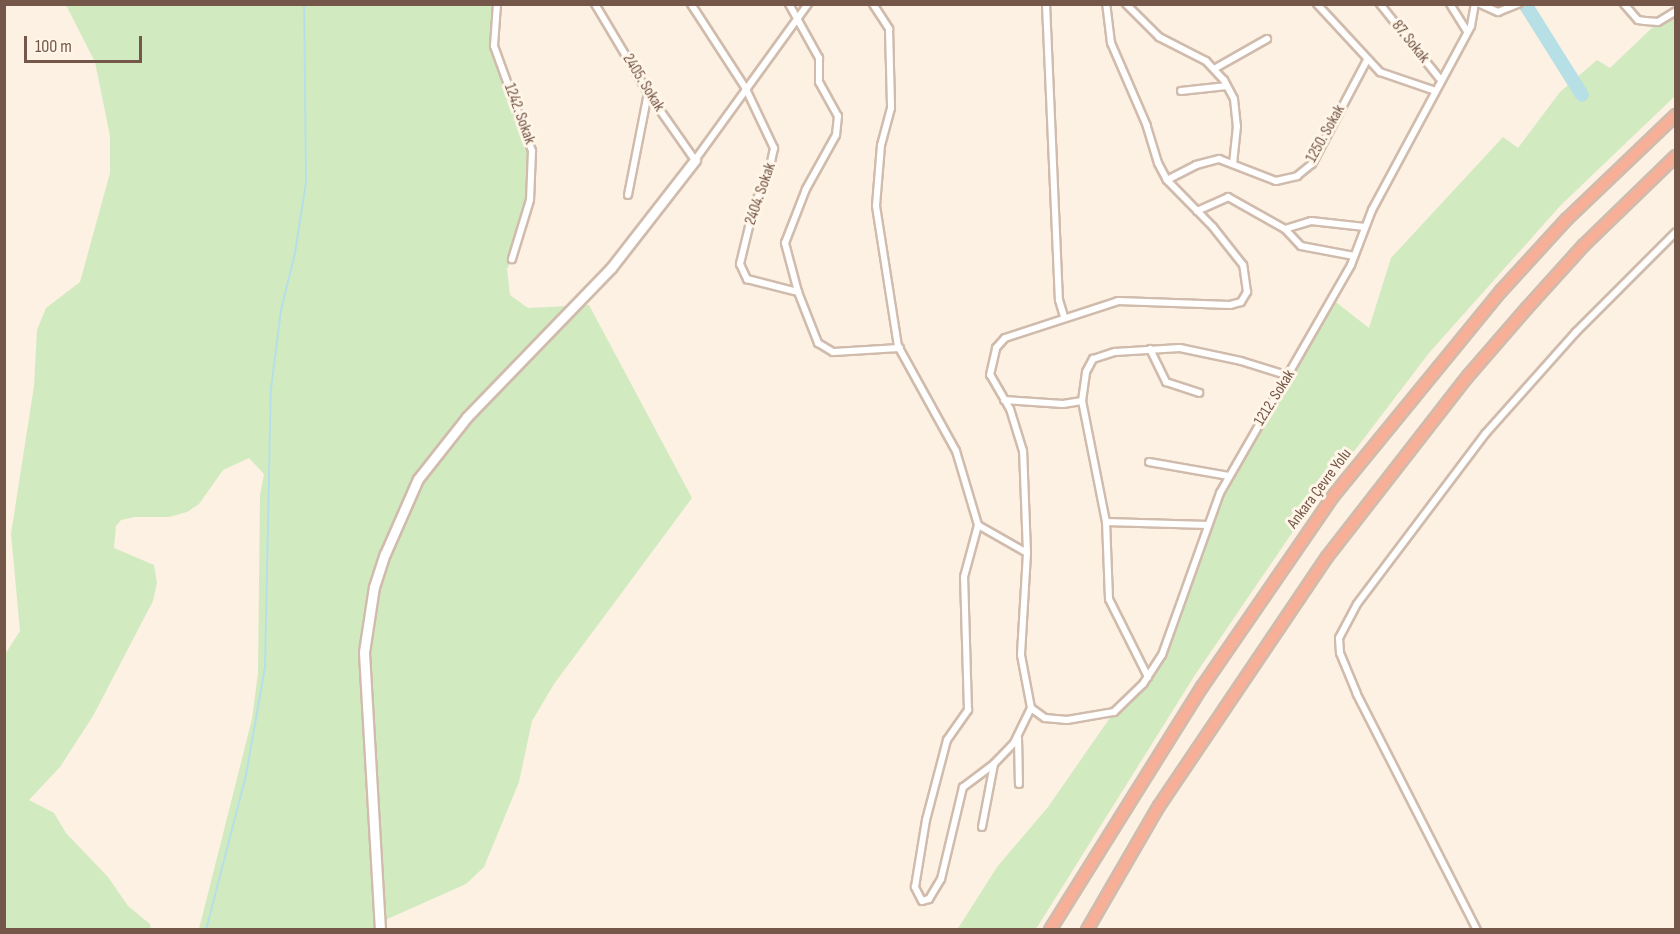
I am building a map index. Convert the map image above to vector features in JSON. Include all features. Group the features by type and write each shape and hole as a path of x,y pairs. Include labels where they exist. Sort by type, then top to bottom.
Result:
{"highway":[{"name":"Ankara Çevre Yolu","path":"1050,930 1202,687 1341,486 1501,291 1567,219 1676,115"},
{"path":"1087,930 1159,806 1327,557 1468,376 1527,308 1584,245 1676,156"}],"street":[{"name":"1242. Sokak","path":"497,4 494,46 532,151 530,200 512,259"},
{"name":"2405. Sokak","path":"595,4 648,93 695,160"},
{"name":"2404. Sokak","path":"691,4 745,87 774,148 772,166 754,206 740,264 747,279 798,292"},
{"path":"789,4 819,58 819,82 838,116 836,135 806,189 785,243 798,292 818,343 833,352 900,348"},
{"path":"380,930 364,652 374,587 384,554 418,479 467,417 610,268 695,160 745,87 808,4"},
{"path":"873,4 889,29 891,108 881,145 876,206 900,348 956,451 978,525 964,577 968,710 947,740 942,756 917,867 917,899 929,899 942,879 963,787 994,764 1018,737 1031,708 1021,655 1027,553 1023,451 1004,400 990,375 996,348 1005,338 1064,316 1118,301 1241,302 1247,282 1243,265 1167,180 1111,43 1106,4"},
{"path":"1046,4 1059,300 1064,316"},
{"path":"1126,4 1159,37 1214,69 1227,86 1234,99 1237,126 1233,164"},
{"path":"1317,4 1366,60 1380,72 1433,90"},
{"name":"87. Sokak","path":"1380,4 1439,78"},
{"path":"1450,4 1467,32"},
{"name":"1212. Sokak","path":"1031,708 1046,718 1066,720 1114,712 1148,677 1162,655 1208,525 1229,476 1289,376 1354,256 1365,227 1439,78 1467,32 1474,4"},
{"path":"1480,4 1491,12 1516,6"},
{"path":"1624,4 1638,20 1645,21 1658,22 1676,11"},
{"path":"1214,69 1267,39"},
{"name":"1250. Sokak","path":"1167,180 1196,165 1219,159 1276,181 1297,176 1312,164 1366,60"},
{"path":"1181,91 1227,86"},
{"path":"628,195 648,93"},
{"path":"1197,211 1228,197 1285,229 1301,246 1354,256"},
{"path":"1285,229 1311,221 1365,227"},
{"path":"1477,930 1357,694 1340,653 1339,638 1358,604 1486,433 1576,332 1676,232"},
{"path":"1148,677 1109,599 1106,522 1082,401 1086,372 1093,359 1115,352 1180,348 1241,361 1289,376"},
{"path":"1150,349 1166,382 1199,393"},
{"path":"1004,400 1082,401"},
{"path":"1149,462 1229,476"},
{"path":"1106,522 1208,525"},
{"path":"978,525 1027,553"},
{"path":"1018,737 1020,784"},
{"path":"982,827 994,764"}],"green space":[{"path":"66,5 497,5 494,46 528,134 533,179 519,244 507,269 510,295 528,308 589,305 692,498 554,684 532,721 519,782 484,867 466,884 383,921 384,929 199,929 252,719 258,673 260,495 264,474 249,458 223,470 199,504 187,512 169,517 135,517 121,520 116,526 114,548 154,565 157,583 153,601 93,716 60,767 29,800 54,813 66,833 108,877 128,906 150,924 151,929 5,929 4,656 20,631 11,534 34,386 37,330 46,308 80,282 110,173 110,136 95,62"},
{"path":"1675,11 1675,96 1560,206 1429,353 1294,530 1195,675 1036,929 957,930 997,867 1048,807 1114,712 1148,677 1220,493 1332,299 1369,328 1391,258 1503,137 1518,148 1560,92 1597,60 1610,68 1658,22"}],"waterway":[{"path":"206,930 246,775 265,667 271,389 281,310 295,253 306,182 304,4"},
{"path":"1525,4 1582,95"}]}
